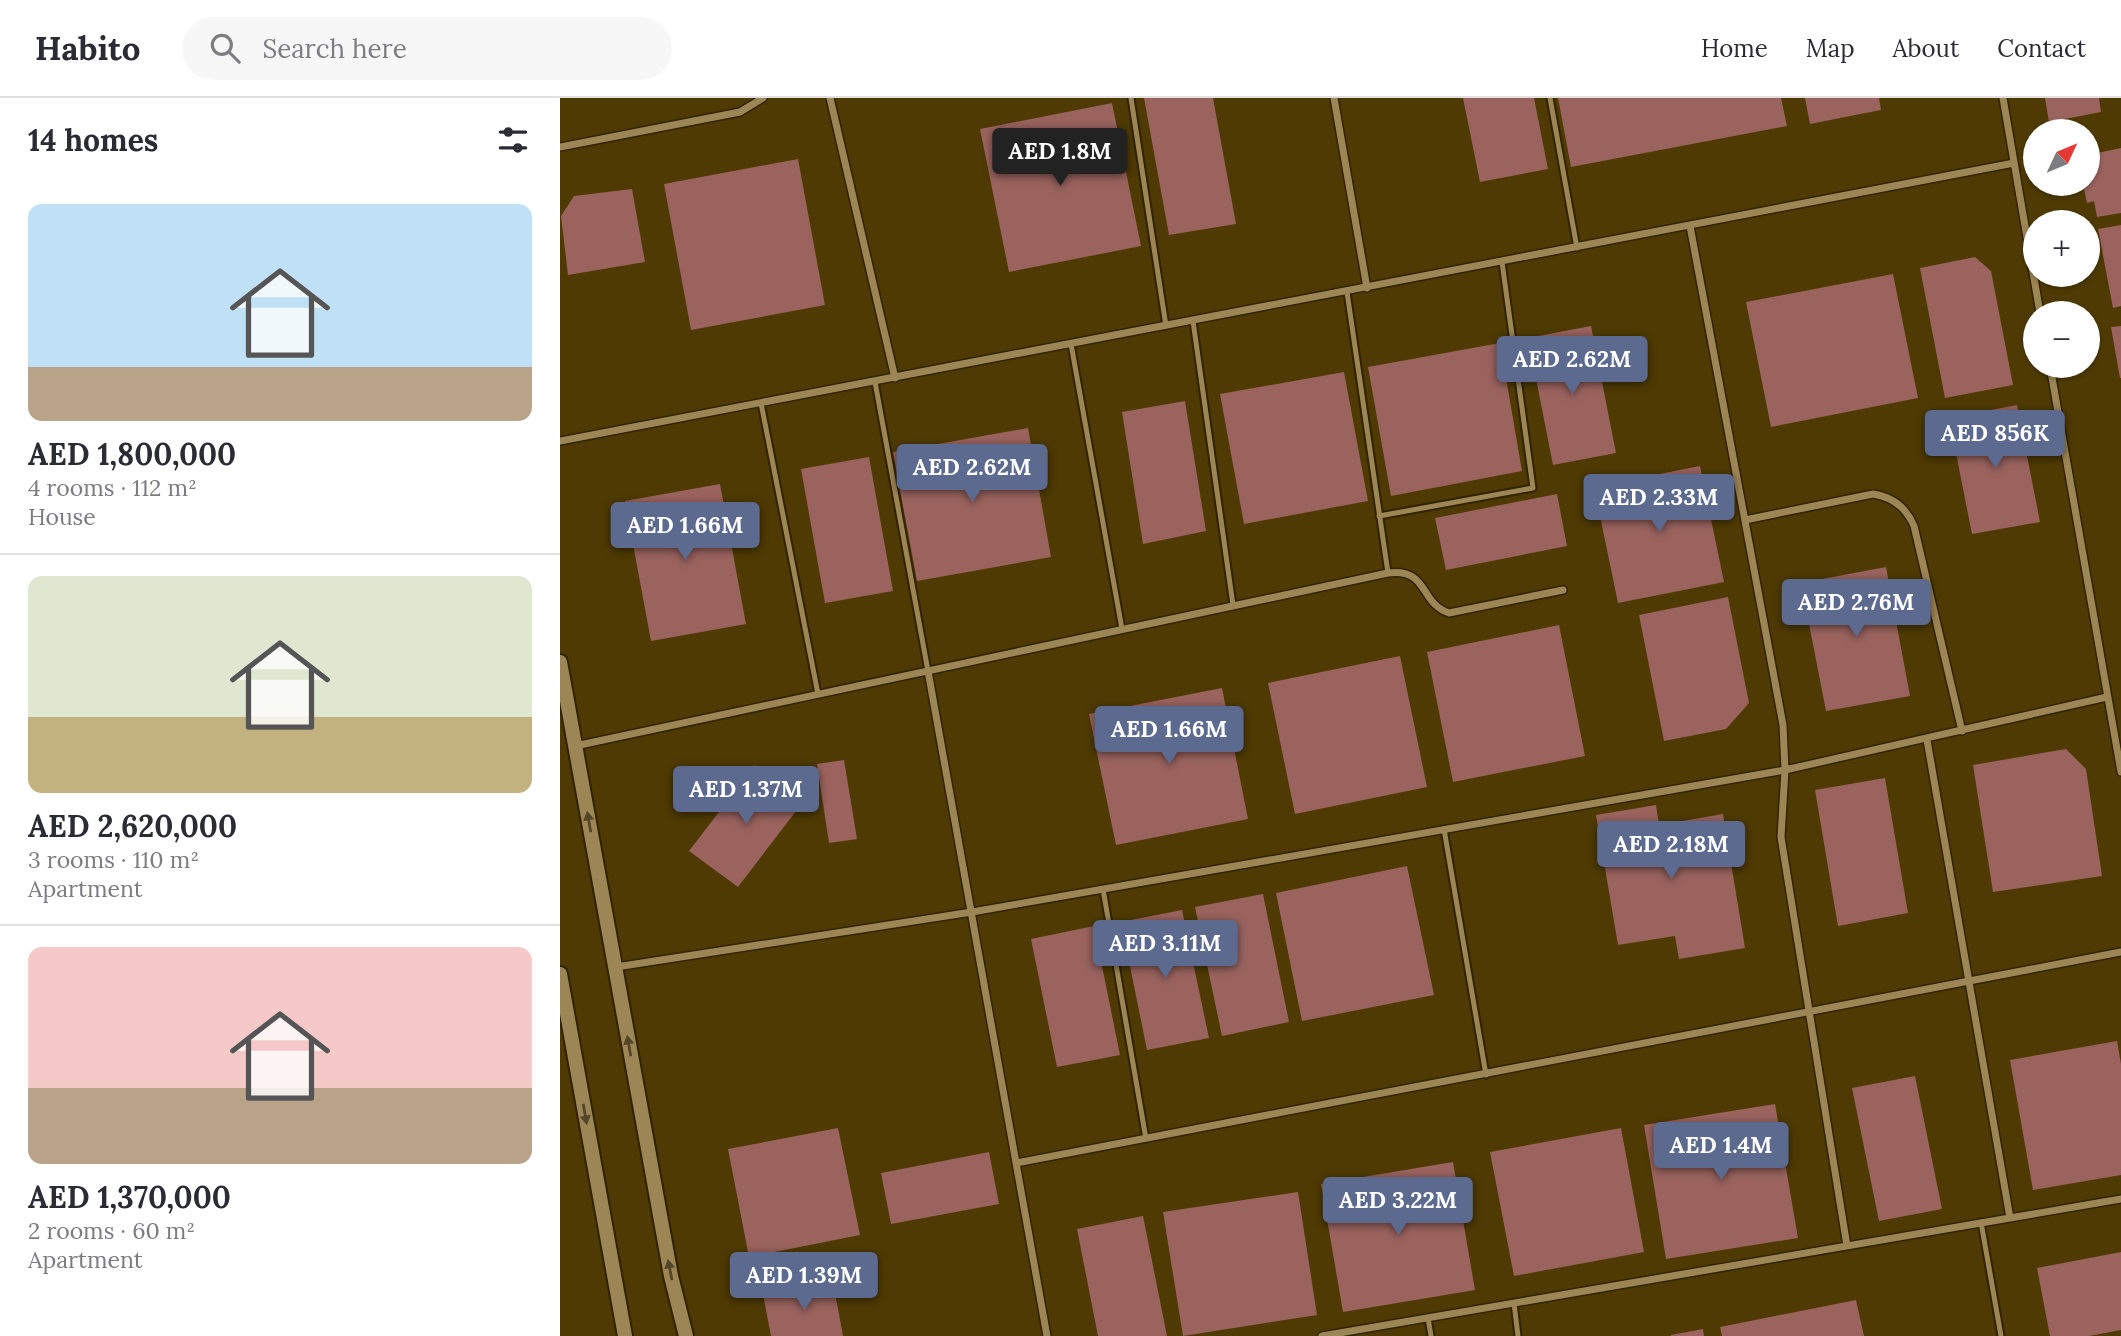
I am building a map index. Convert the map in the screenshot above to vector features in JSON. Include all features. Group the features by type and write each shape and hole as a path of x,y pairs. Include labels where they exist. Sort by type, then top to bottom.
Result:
{"main road":[{"path":"560,662 671,1276 686,1336"},
{"path":"560,974 625,1336"}],"street":[{"path":"560,146 740,112 763,98"},
{"path":"830,98 895,377"},
{"path":"1334,98 1367,288"},
{"path":"2003,98 2038,301"},
{"path":"560,441 2014,163"},
{"path":"1690,226 1783,725 1785,769 1781,836 1847,1246"},
{"path":"2052,378 2121,772"},
{"path":"1745,520 1873,494 1894,500 1903,507 1914,526 1962,731"},
{"path":"575,746 1398,571 1418,579 1435,606 1448,613 1563,590"},
{"path":"928,671 1047,1336"},
{"path":"615,967 1103,890 1785,769 1927,740 2107,697"},
{"path":"1927,740 2010,1218"},
{"path":"1016,1163 2121,952"},
{"path":"1322,1336 2121,1199"}],"lane":[{"path":"1131,98 1166,326"},
{"path":"1550,98 1577,248"},
{"path":"1380,516 1533,488 1502,262"},
{"path":"1348,292 1388,573"},
{"path":"1193,321 1233,605"},
{"path":"1071,344 1122,629"},
{"path":"875,382 928,671"},
{"path":"761,403 818,694"},
{"path":"1444,830 1486,1075"},
{"path":"1103,890 1146,1139"},
{"path":"1982,1223 2001,1336"},
{"path":"1514,1303 1518,1336"},
{"path":"1428,1318 1431,1336"}],"building":[{"path":"1144,98 1213,98 1236,224 1169,235"},
{"path":"1463,98 1534,98 1548,169 1480,182"},
{"path":"1558,98 1781,98 1787,126 1571,167"},
{"path":"1805,98 1879,98 1881,110 1810,124"},
{"path":"2045,98 2099,98 2101,112 2065,119 2048,119"},
{"path":"1112,103 1141,246 1009,272 980,129"},
{"path":"2121,148 2121,213 2100,216 2100,210 2096,210 2094,201 2087,203 2086,196 2100,196 2100,152"},
{"path":"798,159 825,305 691,330 664,184"},
{"path":"632,189 645,262 568,275 561,216 574,196"},
{"path":"2121,225 2121,306 2113,308 2100,240 2100,229"},
{"path":"1975,257 1991,271 2013,385 1945,398 1920,268"},
{"path":"1893,274 1918,398 1771,427 1746,302"},
{"path":"1591,326 1616,453 1553,465 1528,338"},
{"path":"2121,326 2121,378 2120,378 2111,327"},
{"path":"1500,343 1522,471 1391,496 1368,367"},
{"path":"1344,372 1368,501 1244,524 1220,394"},
{"path":"1185,401 1206,531 1143,544 1122,412"},
{"path":"2017,405 2040,522 1972,534 1949,418"},
{"path":"1028,428 1051,557 917,581 893,452"},
{"path":"869,457 893,591 825,603 801,469"},
{"path":"1700,466 1724,582 1618,603 1594,487"},
{"path":"720,484 746,624 651,641 625,501"},
{"path":"1557,494 1567,546 1446,570 1435,518"},
{"path":"1886,567 1910,696 1826,711 1801,583"},
{"path":"1728,597 1749,703 1726,729 1664,741 1639,615"},
{"path":"1559,625 1585,756 1453,782 1427,652"},
{"path":"1400,656 1427,787 1295,814 1268,683"},
{"path":"1222,688 1248,819 1116,845 1089,714"},
{"path":"2066,749 2086,769 2102,876 1993,892 1973,765"},
{"path":"844,760 857,839 829,843 817,764"},
{"path":"755,765 803,802 738,887 689,851"},
{"path":"1885,778 1908,913 1838,926 1815,790"},
{"path":"1656,805 1659,825 1723,814 1745,948 1679,959 1675,936 1618,945 1596,815"},
{"path":"1407,866 1434,995 1302,1021 1276,893"},
{"path":"1263,894 1289,1022 1222,1036 1195,907"},
{"path":"1182,910 1209,1038 1147,1050 1121,922"},
{"path":"1094,926 1120,1055 1057,1067 1031,939"},
{"path":"2117,1041 2121,1064 2121,1175 2033,1190 2010,1060"},
{"path":"1915,1076 1942,1209 1879,1221 1852,1088"},
{"path":"1775,1104 1798,1238 1666,1259 1644,1125"},
{"path":"838,1128 860,1235 749,1257 728,1149"},
{"path":"1621,1128 1644,1252 1514,1276 1490,1152"},
{"path":"989,1152 999,1204 891,1224 881,1173"},
{"path":"1453,1162 1475,1290 1343,1312 1321,1184"},
{"path":"1298,1192 1317,1315 1183,1336 1163,1212"},
{"path":"1143,1216 1167,1336 1098,1336 1077,1229"},
{"path":"2121,1252 2121,1330 2089,1336 2050,1336 2037,1268"},
{"path":"833,1282 843,1336 771,1336 763,1294"},
{"path":"1856,1300 1864,1336 1722,1336 1720,1327"},
{"path":"1703,1329 1704,1336 1671,1336 1671,1335"}]}
